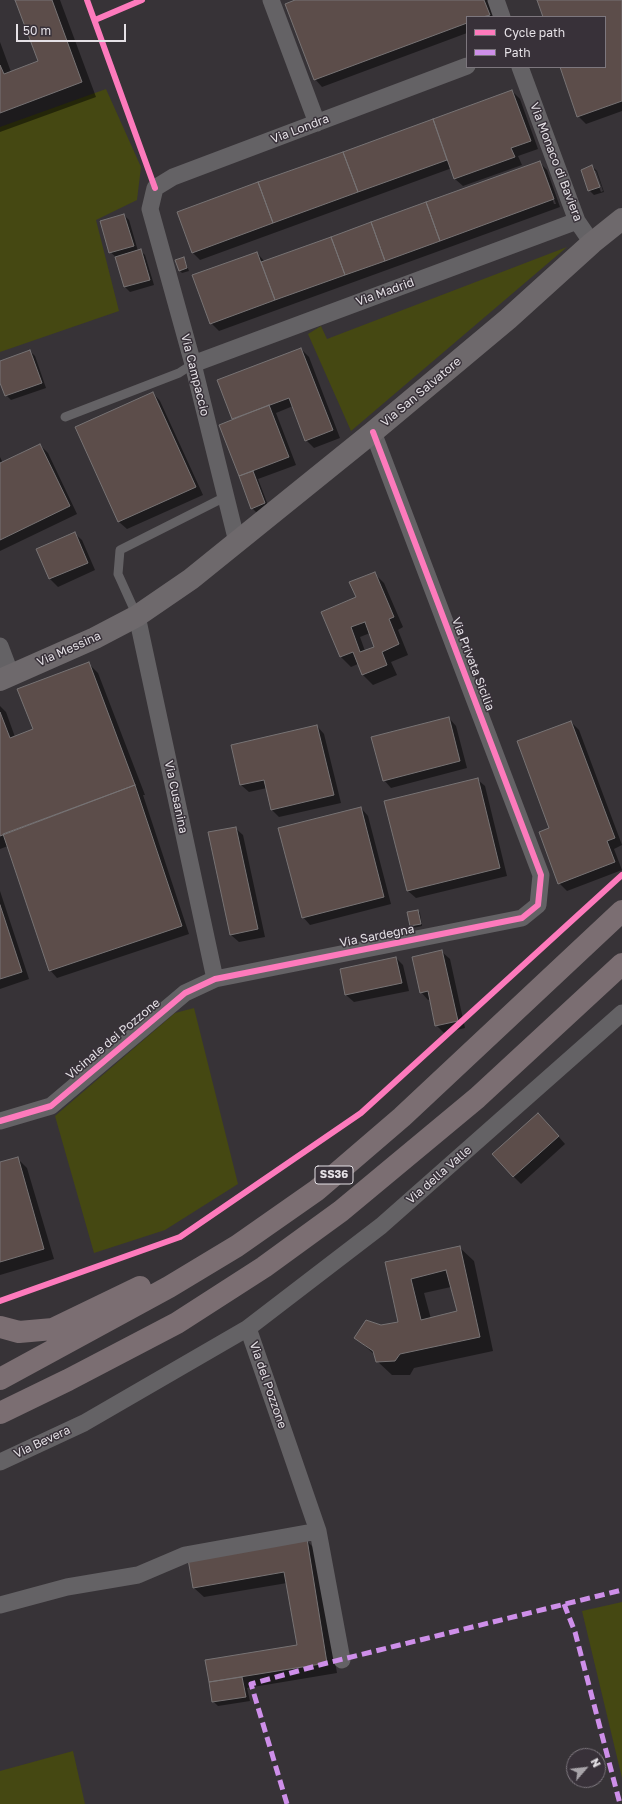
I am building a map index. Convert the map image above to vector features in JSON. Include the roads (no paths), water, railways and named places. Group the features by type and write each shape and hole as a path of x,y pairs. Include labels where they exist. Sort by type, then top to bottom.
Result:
{"highway":[{"name":"SS36","path":"0,1379 169,1287 238,1246 317,1190 402,1117 622,911"},
{"name":"SS36","path":"0,1413 68,1380 178,1322 264,1267 341,1211 477,1098 622,964"},
{"path":"0,1327 19,1332 53,1329 143,1285 169,1287"}],"street":[{"path":"271,0 317,123"},
{"path":"496,0 502,16"},
{"name":"Via Londra","path":"150,209 155,188 173,178 466,66"},
{"name":"Via Monaco di Baviera","path":"522,73 577,221 592,243"},
{"name":"Via Campaccio","path":"150,209 193,364 237,542"},
{"name":"Via San Salvatore","path":"137,616 191,579 373,432 508,319 592,243 622,219"},
{"name":"Via Madrid","path":"193,364 577,221"},
{"name":"Via Privata Sicilia","path":"373,432 541,874 538,905"},
{"name":"Via Messina","path":"6,678 96,638 137,616"},
{"name":"Via Cusanina","path":"137,616 215,979"},
{"path":"0,646 6,678"},
{"name":"Via Sardegna","path":"215,979 522,918 538,905"},
{"name":"Vicinale dei Pozzone","path":"0,1121 51,1106 185,993 215,979"},
{"name":"Via della Valle","path":"248,1328 381,1226 622,1013"},
{"name":"Via del Pozzone","path":"84,1423 248,1328 318,1531 342,1660"},
{"name":"Via Bevera","path":"0,1462 84,1423"},
{"path":"0,1605 67,1587 138,1575 186,1555 318,1531"}],"lane":[{"path":"65,417 179,373 193,364"},
{"path":"137,616 118,574 120,550 225,497"}]}
